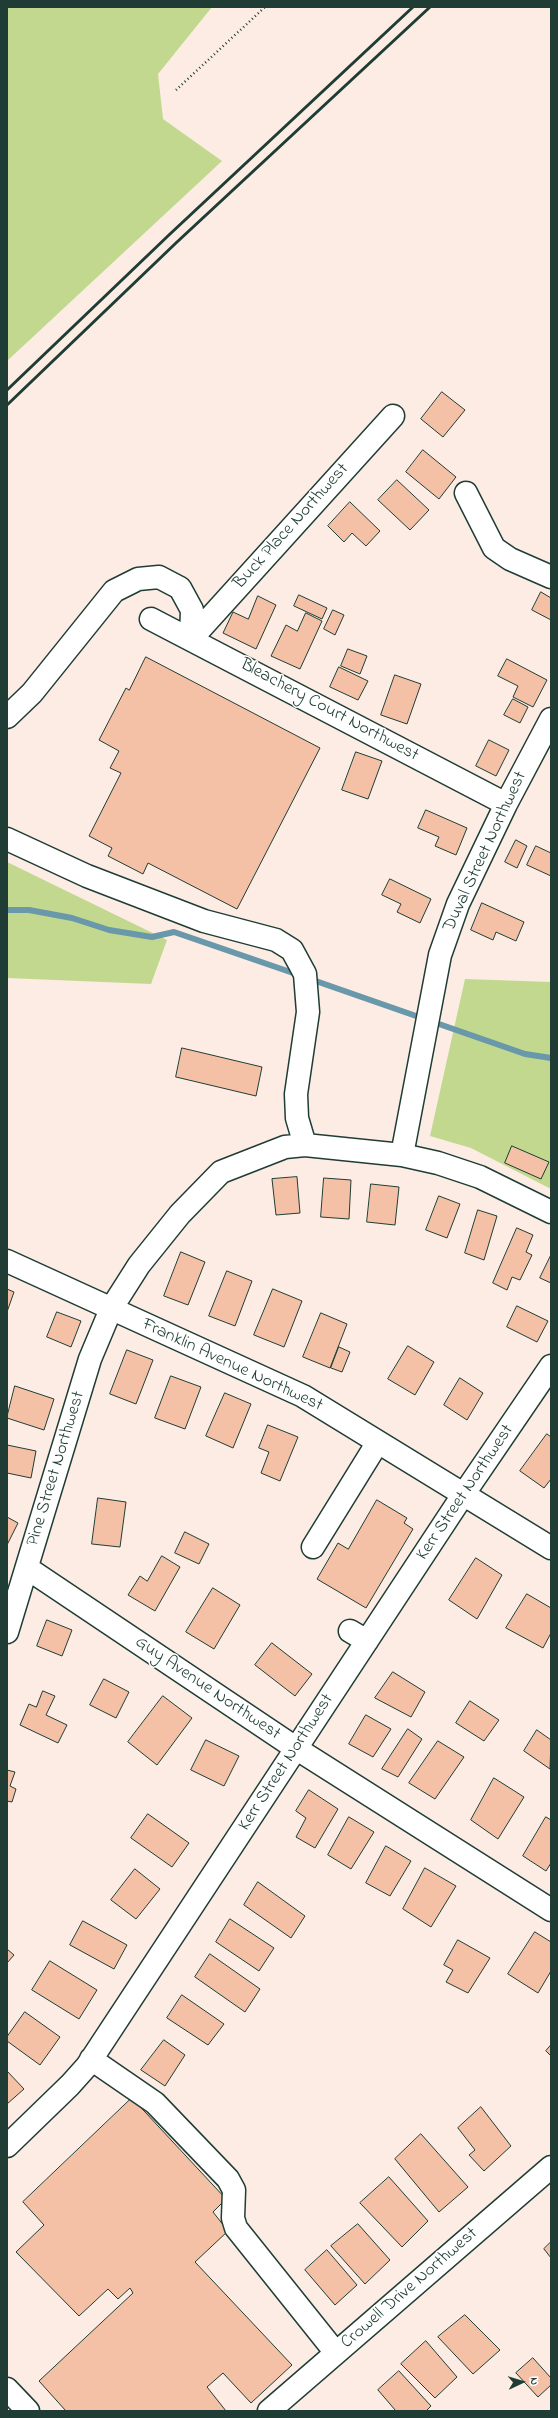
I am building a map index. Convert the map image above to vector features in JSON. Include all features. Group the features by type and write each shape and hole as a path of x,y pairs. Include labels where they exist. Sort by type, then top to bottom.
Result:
{"street":[{"name":"Buck Place Northwest","path":"191,639 393,416"},
{"path":"466,493 494,548 510,559 551,577"},
{"path":"7,717 32,693 114,591 138,579 159,577 180,588 192,610 191,639"},
{"name":"Bleachery Court Northwest","path":"151,619 506,804"},
{"name":"Duval Street Northwest","path":"402,1155 440,955 458,904 506,804 551,719"},
{"path":"7,839 87,876 204,921 276,940 292,950 305,974 308,1012 296,1094 297,1118 304,1145"},
{"name":"Pine Street Northwest","path":"7,1632 90,1359 111,1309 139,1265 180,1214 220,1172 285,1147 304,1145 402,1155 438,1163 480,1177 551,1212"},
{"name":"Franklin Avenue Northwest","path":"7,1262 303,1396 551,1548"},
{"name":"Kerr Street Northwest","path":"7,2146 70,2085 91,2059 297,1749 358,1636 464,1494 551,1366"},
{"path":"313,1547 373,1450"},
{"name":"Guy Avenue Northwest","path":"27,1568 297,1749 551,1910"},
{"path":"91,2059 155,2103 228,2179 234,2190 232,2218 236,2228 336,2353"},
{"name":"Crowell Drive Northwest","path":"282,2407 336,2353 551,2166"},
{"path":"7,2389 28,2411"}],"path":[{"path":"176,90 265,7"}],"green space":[{"path":"7,7 212,7 158,74 163,119 222,161 7,361"},
{"path":"7,862 167,940 151,984 7,978"},
{"path":"465,979 551,982 551,1189 471,1148 430,1136"}],"building":[{"path":"442,392 465,410 443,437 421,419"},
{"path":"423,450 456,477 439,499 406,472"},
{"path":"397,480 429,510 410,530 378,500"},
{"path":"350,502 380,531 366,546 352,533 344,542 328,526"},
{"path":"541,592 551,598 551,620 532,610"},
{"path":"299,595 327,608 322,619 294,606"},
{"path":"258,596 276,605 256,649 223,633 233,612 248,619"},
{"path":"333,610 344,615 335,635 324,629"},
{"path":"306,613 322,621 300,669 271,656 286,625 297,631"},
{"path":"348,649 367,656 360,674 341,666"},
{"path":"146,657 320,748 237,909 148,863 143,874 108,856 112,848 89,836 121,773 110,768 119,751 99,740 126,688 129,690"},
{"path":"507,659 547,680 533,707 513,697 518,686 498,676"},
{"path":"339,667 368,681 358,700 330,687"},
{"path":"395,675 421,684 407,724 381,715"},
{"path":"513,699 528,707 520,723 504,715"},
{"path":"489,740 509,750 496,776 476,766"},
{"path":"356,752 382,761 368,799 342,790"},
{"path":"426,810 467,828 456,855 435,846 439,837 418,828"},
{"path":"516,840 527,846 517,868 505,862"},
{"path":"536,846 551,853 551,876 527,865"},
{"path":"390,879 431,899 420,923 397,912 401,904 382,895"},
{"path":"482,903 524,922 516,941 496,932 493,940 471,930"},
{"path":"182,1048 262,1067 256,1096 176,1077"},
{"path":"512,1146 549,1162 541,1179 505,1163"},
{"path":"297,1177 300,1213 276,1215 272,1179"},
{"path":"324,1178 351,1180 349,1219 321,1217"},
{"path":"371,1184 399,1187 395,1225 367,1222"},
{"path":"439,1196 460,1204 447,1238 426,1230"},
{"path":"478,1210 497,1216 484,1260 465,1253"},
{"path":"517,1228 533,1235 526,1252 532,1255 520,1280 512,1277 507,1290 493,1283"},
{"path":"181,1252 205,1262 188,1305 164,1296"},
{"path":"551,1255 551,1283 540,1278"},
{"path":"227,1271 252,1281 235,1326 209,1316"},
{"path":"7,1289 14,1292 7,1312"},
{"path":"273,1289 302,1301 284,1347 254,1335"},
{"path":"517,1306 548,1321 537,1342 507,1327"},
{"path":"57,1312 81,1321 71,1347 47,1337"},
{"path":"321,1313 347,1324 330,1368 303,1357"},
{"path":"408,1346 434,1362 415,1395 388,1379"},
{"path":"339,1347 350,1352 342,1372 331,1368"},
{"path":"127,1350 153,1360 136,1404 110,1394"},
{"path":"171,1376 201,1387 185,1429 155,1418"},
{"path":"460,1378 483,1393 467,1420 444,1405"},
{"path":"15,1386 54,1399 44,1430 7,1418"},
{"path":"225,1393 251,1404 233,1448 206,1436"},
{"path":"268,1425 298,1437 280,1481 261,1473 269,1452 259,1448"},
{"path":"547,1434 551,1437 551,1479 544,1488 520,1471"},
{"path":"7,1445 36,1451 31,1478 7,1473"},
{"path":"98,1498 126,1502 120,1547 92,1544"},
{"path":"377,1500 407,1518 404,1523 413,1529 366,1608 317,1579 338,1543 348,1549"},
{"path":"7,1517 18,1523 7,1545"},
{"path":"185,1532 209,1544 199,1564 175,1553"},
{"path":"162,1556 180,1567 155,1611 128,1595 140,1576 147,1581"},
{"path":"476,1558 502,1575 477,1619 449,1600"},
{"path":"213,1588 240,1605 214,1649 186,1632"},
{"path":"527,1594 551,1608 551,1633 543,1648 506,1628"},
{"path":"47,1620 72,1630 62,1656 37,1646"},
{"path":"272,1643 312,1674 295,1696 255,1665"},
{"path":"393,1672 425,1692 411,1717 375,1698"},
{"path":"104,1679 129,1692 116,1718 90,1705"},
{"path":"43,1691 55,1696 46,1715 67,1725 58,1743 20,1725 29,1704 36,1707"},
{"path":"163,1696 192,1718 157,1765 128,1742"},
{"path":"470,1701 499,1720 484,1741 456,1723"},
{"path":"366,1715 391,1729 373,1757 349,1744"},
{"path":"408,1729 422,1739 398,1777 382,1769"},
{"path":"537,1730 551,1740 550,1769 524,1751"},
{"path":"206,1740 239,1756 224,1786 191,1770"},
{"path":"438,1741 464,1757 435,1799 409,1783"},
{"path":"7,1770 15,1772 10,1786 16,1789 12,1802 7,1801"},
{"path":"494,1778 524,1797 498,1839 471,1820"},
{"path":"309,1790 338,1809 315,1848 296,1837 306,1818 296,1811"},
{"path":"148,1814 189,1843 172,1867 131,1838"},
{"path":"349,1817 374,1832 351,1869 328,1855"},
{"path":"546,1817 551,1820 551,1863 546,1871 523,1856"},
{"path":"386,1846 411,1861 390,1896 366,1883"},
{"path":"425,1868 456,1886 431,1927 403,1909"},
{"path":"135,1869 160,1889 136,1919 111,1900"},
{"path":"258,1882 305,1916 291,1938 244,1905"},
{"path":"230,1919 274,1948 259,1971 216,1942"},
{"path":"83,1921 127,1945 114,1969 70,1945"},
{"path":"535,1932 551,1942 551,1971 538,1993 508,1974"},
{"path":"458,1940 490,1958 468,1993 446,1982 453,1970 444,1965"},
{"path":"7,1949 14,1955 7,1963"},
{"path":"210,1954 260,1989 245,2012 195,1977"},
{"path":"50,1961 97,1990 79,2019 32,1990"},
{"path":"182,1995 224,2024 208,2045 167,2018"},
{"path":"25,2012 60,2037 40,2065 7,2041 7,2037"},
{"path":"164,2040 185,2055 165,2086 141,2070"},
{"path":"551,2045 551,2056 546,2051"},
{"path":"7,2071 24,2089 7,2104"},
{"path":"132,2098 226,2199 213,2212 228,2231 195,2262 292,2365 251,2403 223,2373 207,2387 226,2411 66,2411 39,2381 133,2293 130,2288 118,2299 108,2289 79,2316 16,2252 44,2225 23,2202"},
{"path":"481,2107 511,2146 484,2171 469,2155 475,2150 458,2128"},
{"path":"421,2134 468,2187 439,2212 395,2159"},
{"path":"389,2177 428,2221 402,2247 360,2203"},
{"path":"358,2224 390,2260 365,2284 331,2246"},
{"path":"551,2242 551,2258 544,2249"},
{"path":"327,2250 357,2285 335,2305 305,2270"},
{"path":"465,2315 500,2350 473,2374 438,2337"},
{"path":"426,2341 457,2377 435,2398 401,2364"},
{"path":"533,2358 551,2378 551,2385 538,2397 516,2373"},
{"path":"399,2371 431,2406 426,2411 396,2411 378,2390"}],"waterway":[{"path":"7,910 29,910 72,918 109,930 152,937 174,932 299,975"},
{"path":"310,979 525,1054 551,1058"}],"railway":[{"path":"7,390 170,234 413,7"},
{"path":"7,405 177,242 430,7"}]}
